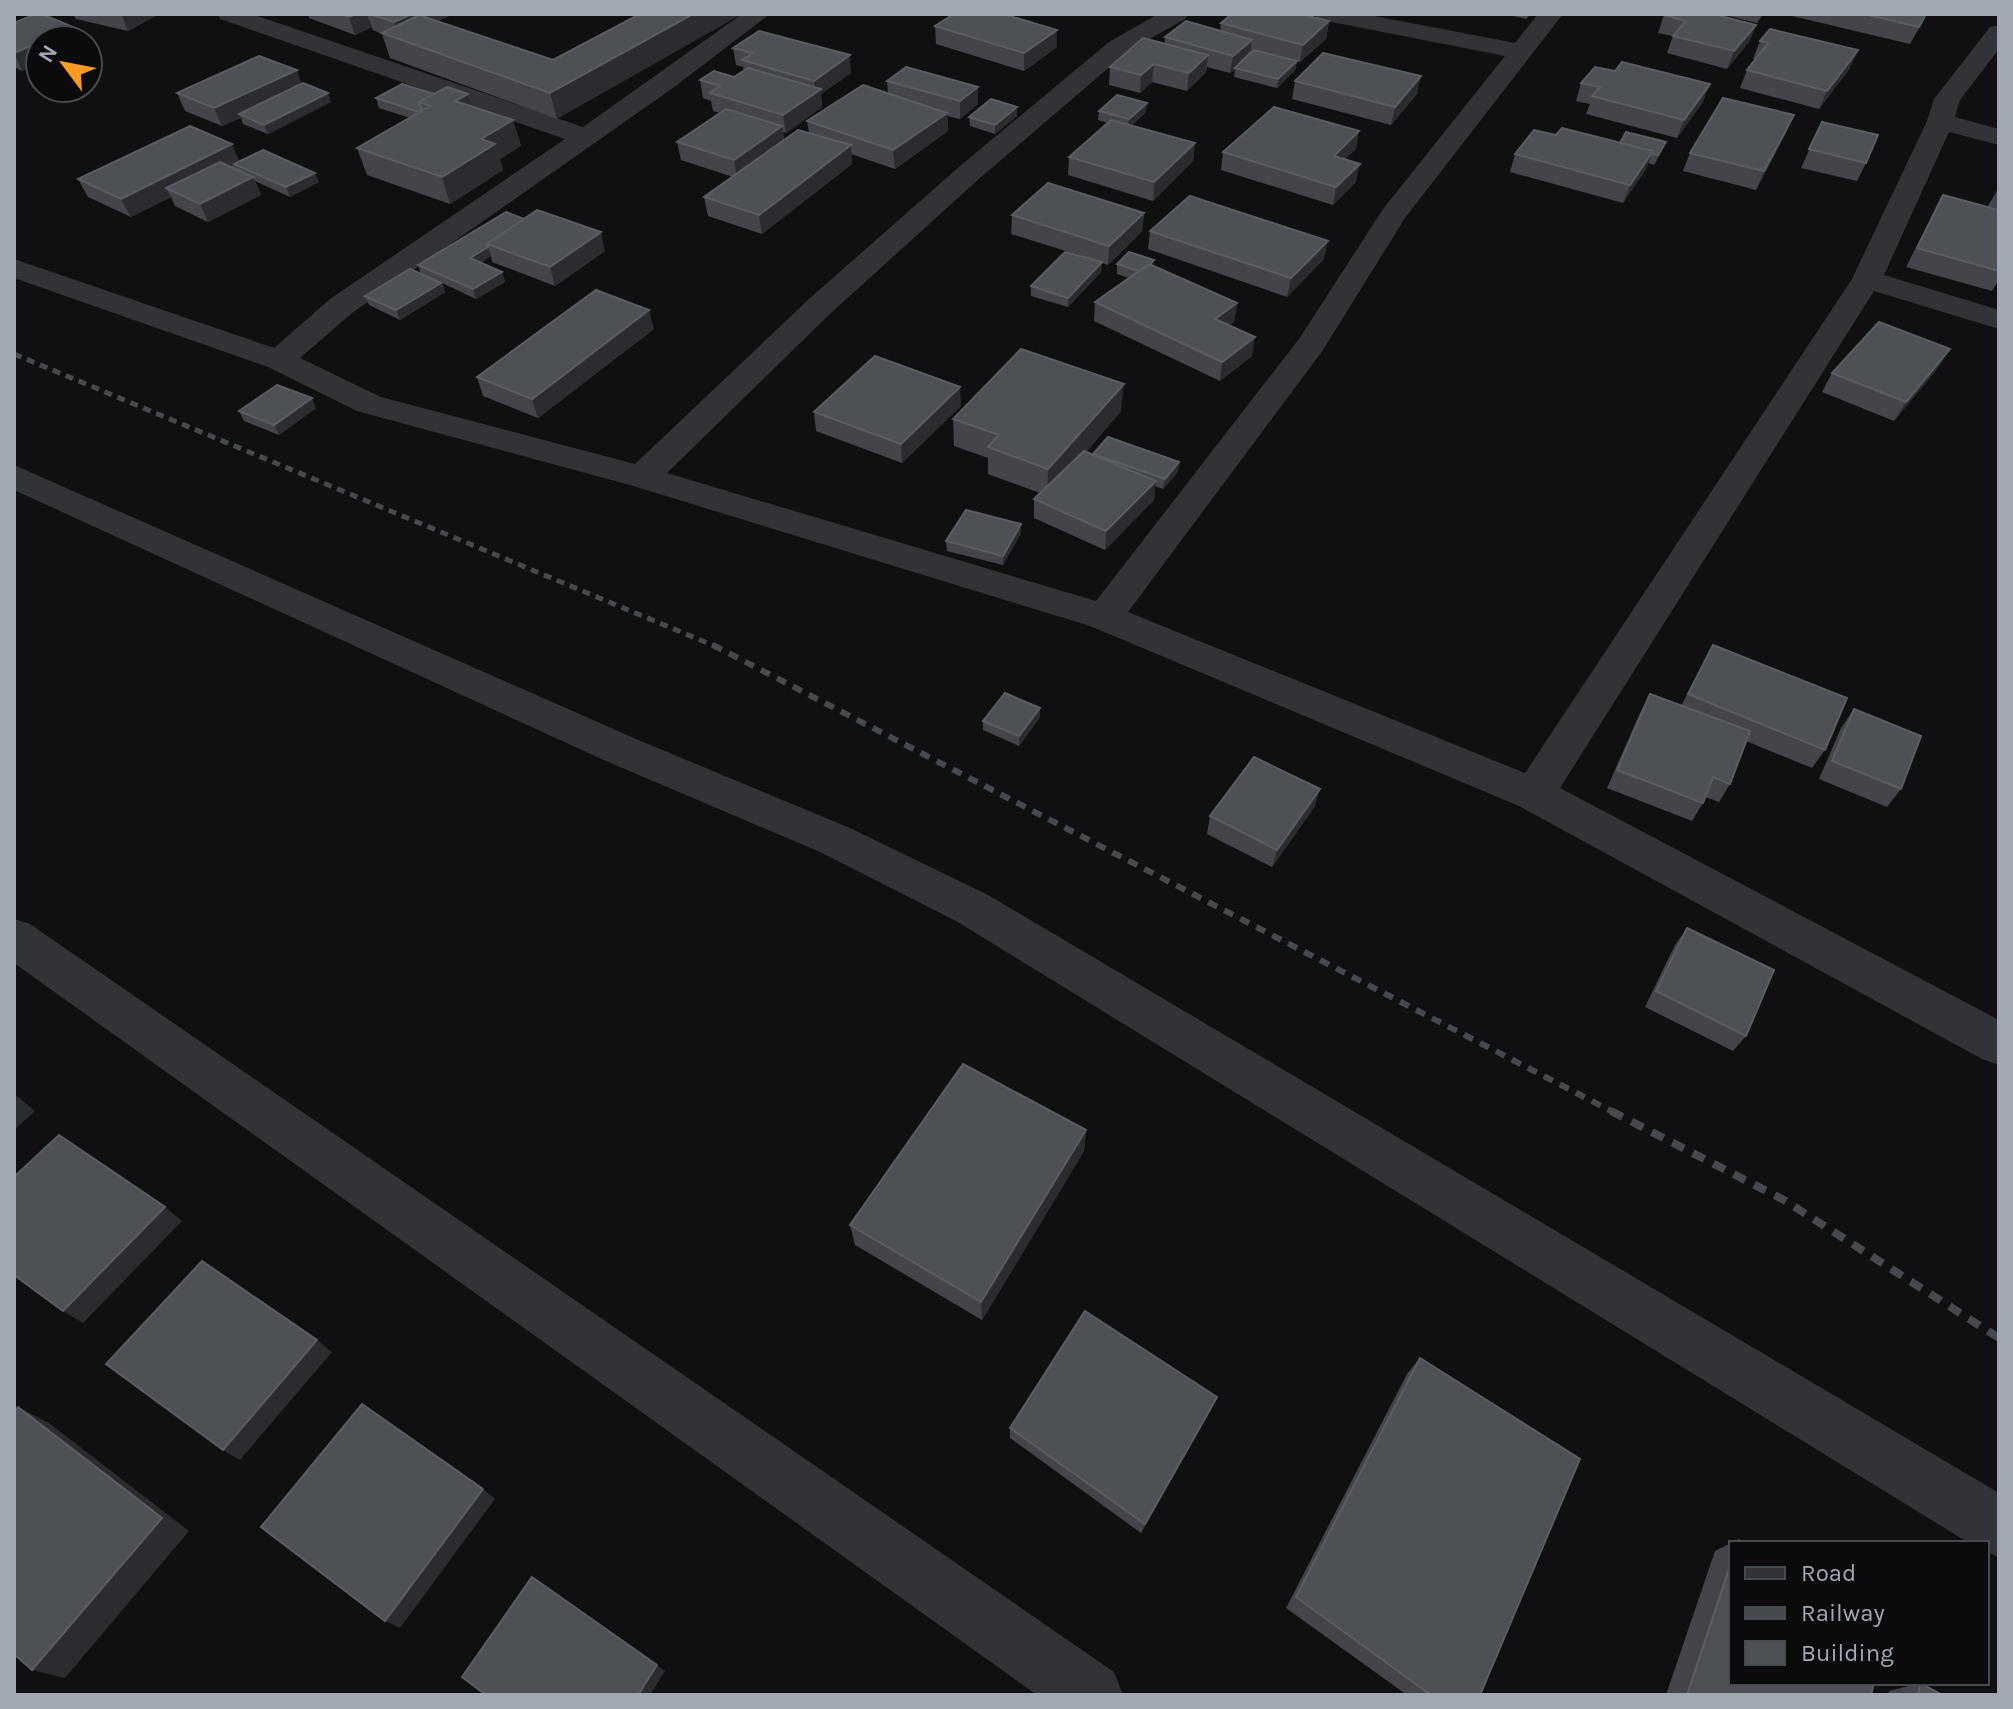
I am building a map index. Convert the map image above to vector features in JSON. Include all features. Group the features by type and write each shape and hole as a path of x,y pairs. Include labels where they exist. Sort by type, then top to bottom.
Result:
{"street":[{"path":"229,14 586,137"},
{"path":"279,360 341,306 758,14"},
{"path":"642,477 820,306 970,172 1118,47 1176,14"},
{"path":"1327,14 1523,52"},
{"path":"1104,617 1312,343 1393,215 1551,14"},
{"path":"1534,794 1867,279 1940,121 1947,99 1999,32"},
{"path":"1940,121 1999,137"},
{"path":"14,268 279,360 369,404 557,452 1104,617 1534,794 1999,1044"},
{"path":"1867,279 1999,320"},
{"path":"14,476 621,750 835,840 972,908 1999,1527"},
{"path":"14,938 1091,1695"}],"building":[{"path":"42,14 66,24 24,24 24,49 14,53 14,23"},
{"path":"370,14 412,14 394,22"},
{"path":"640,14 693,14 550,93 382,33 419,15 553,60"},
{"path":"954,14 1003,14 1057,30 1024,53 935,26"},
{"path":"1232,14 1300,14 1329,21 1303,45 1221,23"},
{"path":"1665,14 1713,14 1756,25 1734,51 1673,36 1686,21"},
{"path":"1864,14 1926,14 1919,27"},
{"path":"1186,21 1252,40 1233,56 1165,37"},
{"path":"1770,29 1858,50 1827,91 1747,70 1768,43 1760,41"},
{"path":"759,31 850,55 814,81 742,60 753,53 733,48"},
{"path":"1143,38 1208,55 1189,73 1154,64 1141,75 1110,67"},
{"path":"1253,50 1297,61 1278,79 1235,68"},
{"path":"1323,53 1421,76 1395,107 1295,81"},
{"path":"259,56 297,70 214,108 177,93"},
{"path":"1622,62 1710,84 1684,120 1592,96 1600,87 1581,83 1595,67 1615,71"},
{"path":"906,67 978,87 960,101 887,81"},
{"path":"748,68 821,89 783,115 710,93 720,86 700,80 714,71 734,77"},
{"path":"303,83 328,93 264,125 239,114"},
{"path":"402,84 434,94 419,102 422,110 419,112 376,98"},
{"path":"863,85 947,113 893,150 807,121"},
{"path":"447,87 468,94 455,101 513,120 481,139 495,144 442,177 357,148 430,106 419,102"},
{"path":"1117,95 1147,103 1129,119 1099,111"},
{"path":"1723,98 1794,115 1764,171 1690,153"},
{"path":"991,99 1017,107 995,125 969,117"},
{"path":"1274,107 1359,131 1334,156 1360,164 1336,187 1223,152"},
{"path":"726,109 782,126 734,160 677,142"},
{"path":"1111,120 1195,143 1154,182 1069,157"},
{"path":"1822,122 1878,135 1866,163 1809,149"},
{"path":"190,126 232,144 121,199 78,179"},
{"path":"1562,128 1653,151 1630,185 1515,154 1534,130 1556,135"},
{"path":"798,130 851,145 759,215 704,197"},
{"path":"1626,132 1666,142 1658,155 1651,154 1653,151 1620,143"},
{"path":"263,150 315,173 286,187 234,164"},
{"path":"220,162 253,177 200,204 166,188"},
{"path":"1048,183 1144,213 1109,246 1012,215"},
{"path":"1943,195 1999,210 1999,271 1917,248"},
{"path":"1190,196 1328,241 1291,278 1150,231"},
{"path":"537,210 601,232 550,267 487,244"},
{"path":"506,212 524,219 470,258 502,272 473,289 418,265"},
{"path":"1065,252 1102,262 1068,298 1031,286"},
{"path":"1129,252 1154,260 1139,271 1117,264"},
{"path":"1149,264 1237,303 1215,319 1255,337 1222,362 1095,302"},
{"path":"410,269 441,283 396,310 365,296"},
{"path":"596,290 649,310 532,399 477,377"},
{"path":"1879,322 1950,349 1906,402 1832,373"},
{"path":"1021,349 1124,384 1048,469 988,447 999,435 953,419"},
{"path":"875,356 960,387 901,444 814,412"},
{"path":"277,385 312,398 274,425 239,411"},
{"path":"1108,437 1179,462 1165,479 1093,454"},
{"path":"1084,451 1156,481 1106,531 1034,499"},
{"path":"966,510 1021,524 1003,556 946,541"},
{"path":"1713,645 1847,698 1825,750 1688,694"},
{"path":"1005,693 1040,708 1019,736 983,721"},
{"path":"1650,694 1750,731 1730,784 1713,777 1703,803 1617,770"},
{"path":"1854,709 1921,736 1901,789 1832,761"},
{"path":"1254,757 1320,789 1277,850 1210,816"},
{"path":"1687,928 1774,970 1746,1036 1656,991"},
{"path":"963,1064 1086,1130 981,1302 850,1225"},
{"path":"59,1135 165,1207 63,1311 14,1275 14,1177"},
{"path":"202,1261 317,1340 223,1450 106,1364"},
{"path":"1085,1311 1217,1397 1145,1524 1010,1428"},
{"path":"1420,1358 1580,1459 1480,1695 1431,1695 1296,1597"},
{"path":"362,1404 483,1489 385,1621 261,1527"},
{"path":"18,1407 162,1518 32,1670 14,1654 14,1412"},
{"path":"1729,1569 1729,1685 1874,1685 1871,1695 1687,1695"},
{"path":"532,1577 657,1665 638,1695 486,1695 462,1677"},
{"path":"1920,1685 1924,1685 1942,1695 1918,1695"}],"railway":[{"path":"14,354 716,647"},
{"path":"716,647 1615,1113"},
{"path":"1611,1111 1784,1200 1999,1338"}]}
